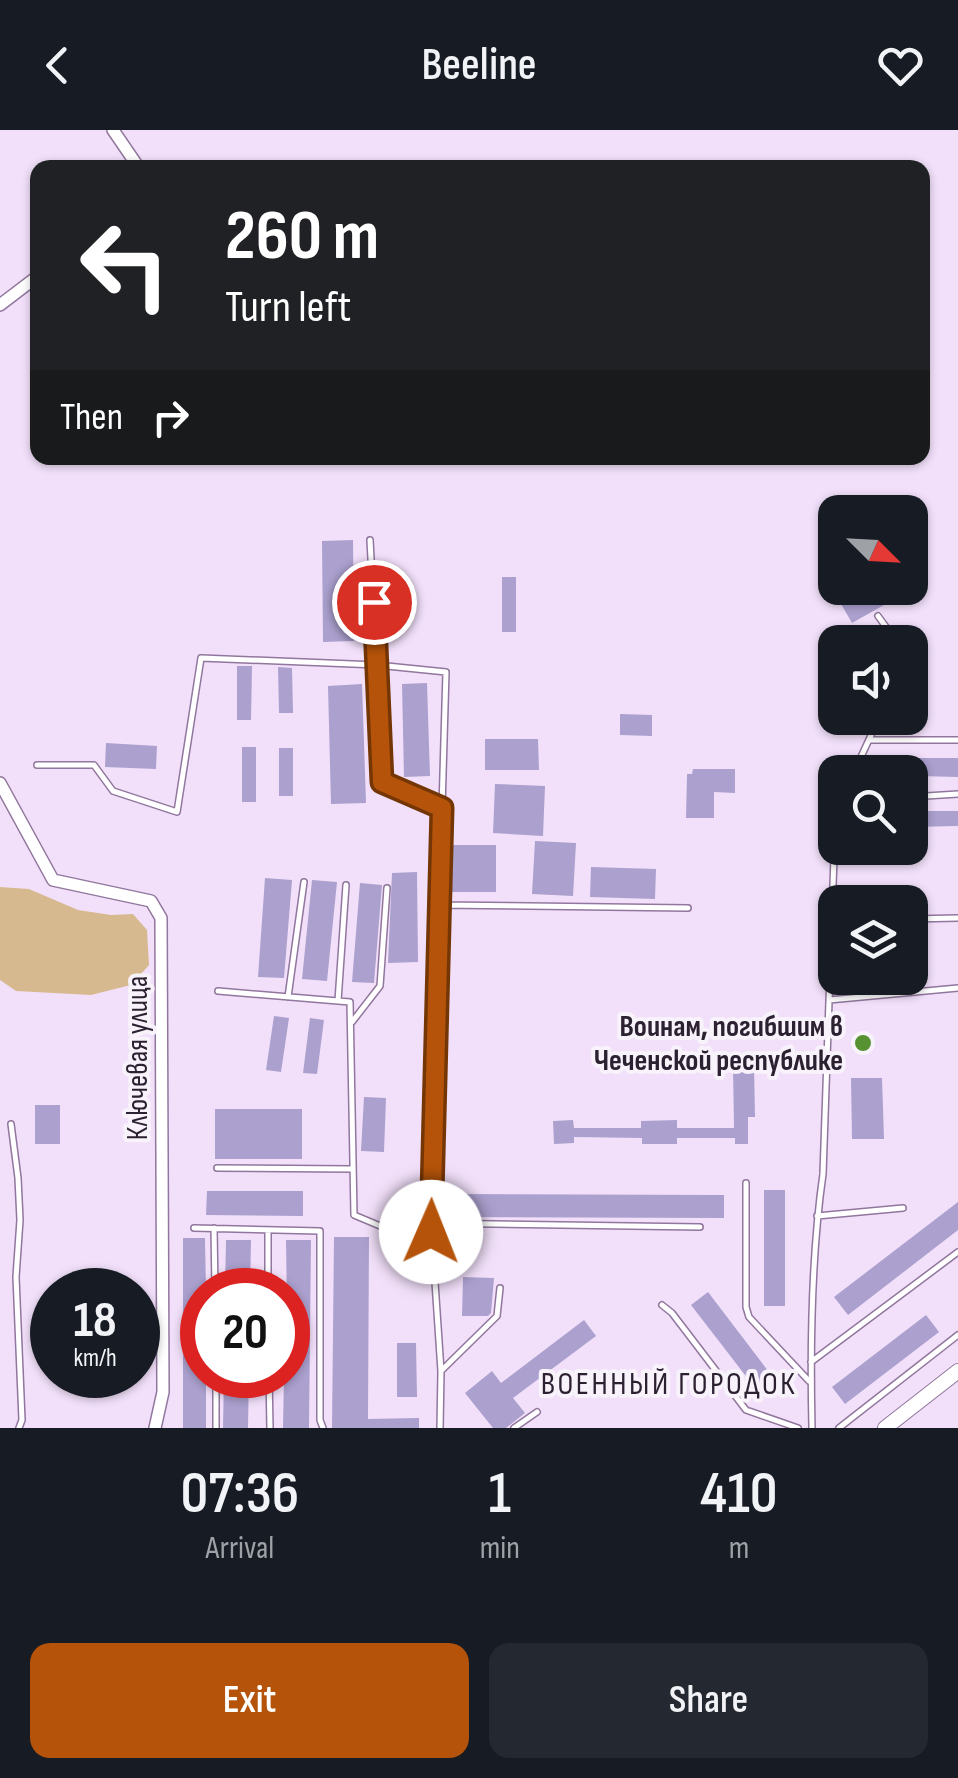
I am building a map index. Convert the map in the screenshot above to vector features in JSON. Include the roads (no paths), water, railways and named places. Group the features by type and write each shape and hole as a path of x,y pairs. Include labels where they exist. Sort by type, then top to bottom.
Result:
{"street":[{"path":"113,130 134,160"},
{"path":"0,305 30,282"},
{"name":"Ключевая улица","path":"0,783 52,880 151,901 161,918 163,1392 156,1428"},
{"path":"885,1428 958,1371"}],"lane":[{"path":"370,540 382,782 442,808"},
{"path":"878,616 885,625"},
{"path":"36,765 94,765 113,792 177,812 201,658 377,665 446,672 431,1222 441,1371 440,1428"},
{"path":"862,755 872,735"},
{"path":"869,740 958,740"},
{"path":"928,796 958,794"},
{"path":"288,997 304,882"},
{"path":"338,1001 346,885"},
{"path":"350,1024 380,986 387,888"},
{"path":"439,905 688,908"},
{"path":"928,919 958,918"},
{"path":"829,1000 958,988"},
{"path":"218,991 350,1002 354,1215 385,1228 431,1232"},
{"path":"812,1428 811,1362 829,995"},
{"path":"11,1124 20,1220 16,1277 22,1420 19,1428"},
{"path":"218,1168 353,1170"},
{"path":"746,1183 749,1317 811,1384"},
{"path":"817,1216 903,1208"},
{"path":"431,1222 700,1227"},
{"path":"194,1228 320,1231 323,1428"},
{"path":"214,1228 215,1268"},
{"path":"268,1230 268,1268"},
{"path":"811,1362 958,1252"},
{"path":"441,1371 497,1316 500,1288"},
{"path":"662,1305 746,1410 798,1428"},
{"path":"838,1428 958,1336"},
{"path":"216,1398 216,1428"},
{"path":"269,1398 270,1428"},
{"path":"514,1428 537,1412"}],"place":[{"name":"Воинам, погибшим в Чеченской республике","path":"863,1043"}],"district":[{"name":"ВОЕННЫЙ ГОРОДОК","path":"669,1383"}]}
